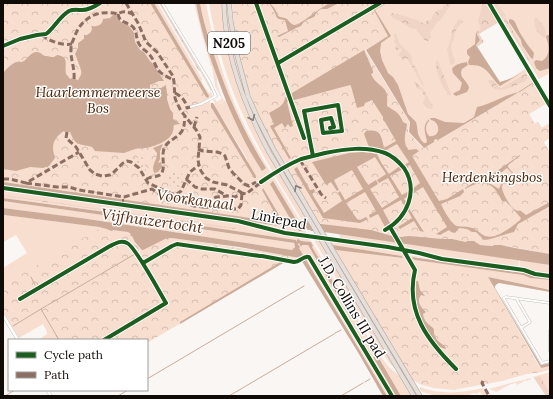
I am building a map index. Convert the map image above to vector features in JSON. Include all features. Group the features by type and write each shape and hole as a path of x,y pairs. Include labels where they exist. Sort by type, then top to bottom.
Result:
{"highway":[{"name":"N205","path":"224,3 229,44 244,98 258,131 414,396"},
{"name":"N205","path":"229,3 237,55 248,96 259,121 316,222 420,396"}],"street":[{"path":"162,3 209,81 216,96 201,104 190,107"},
{"path":"489,3 550,106"},
{"path":"550,303 516,298 504,298 542,363 550,361"},
{"path":"516,298 530,322 521,328"},
{"path":"3,315 17,339"},
{"path":"550,330 550,351"}],"green space":[{"name":"Haarlemmermeerse Bos","path":"3,3 151,3 211,104 211,107 278,217 259,220 3,183"},
{"path":"154,3 157,3 202,79 202,83 209,93 211,92 213,97 206,101 184,61 200,81"},
{"path":"159,3 161,3 212,90 211,91 200,71"},
{"path":"194,3 196,3 217,76 218,86 224,101 219,104 226,100 238,128 266,168 249,138 227,91 215,59 200,3 206,3 220,63 230,92 248,133 271,173 248,190 203,106 210,102 254,178 246,157 214,105 215,103 213,100 215,99 217,102 222,99 215,86 212,66"},
{"path":"209,3 223,3 226,31 251,118 309,222 303,222 251,132 233,91 223,62"},
{"path":"226,3 235,57 244,89 253,112 265,137 316,223 313,223 266,144 241,88 228,35"},
{"name":"Herdenkingsbos","path":"232,3 369,3 387,36 365,50 409,121 408,132 423,148 433,142 433,140 437,140 535,82 547,103 529,114 534,124 538,122 541,128 550,123 550,138 544,142 550,153 550,254 501,245 479,245 473,241 462,242 452,239 441,240 398,237 415,266 486,277 542,372 453,390 434,388 422,385 412,380 342,261 350,257 408,265 392,237 318,223 274,147 252,99 234,27"},
{"path":"371,3 550,3 550,73 539,79 502,18 477,34 478,41 475,46 500,85 525,69 547,103 529,114 535,124 539,123 542,128 550,128 429,144 421,143 370,49 390,36 374,10 388,36 366,50 338,29 374,8"},
{"path":"445,3 452,3 430,33 431,37 429,41 425,41 416,29 410,28 390,15 393,13 425,24 427,20 431,20 436,11 442,9"},
{"path":"483,3 488,3 499,22 479,34 484,42 477,47 476,45 480,40 476,32 481,29 478,21"},
{"path":"493,3 497,3 506,16 503,19 506,18 530,60 530,63"},
{"path":"535,17 544,26 546,32 545,38 540,35 536,29 534,23"},
{"path":"460,19 463,22 456,30 454,40 451,45 455,61 452,65 450,64 447,49 454,26"},
{"path":"394,34 396,34 400,44 411,55 413,64 418,70 418,74 424,86 407,58 403,60 398,56 402,50 401,48 396,50 395,46 397,45 394,42"},
{"path":"436,61 438,61 451,94 450,96 447,94 448,93 439,78"},
{"path":"525,74 527,76 527,80 506,89 495,89 488,82 489,80 493,80 498,87 502,88"},
{"path":"415,81 423,89 433,106 432,109 427,108 423,104 425,97 422,90 416,88"},
{"path":"132,155 135,159 142,158 143,156 147,159 145,162 144,161 146,170 145,175 139,164 138,166 131,160"},
{"path":"175,172 181,173 186,179 183,186 174,188 169,184 167,176"},
{"path":"273,176 300,221 297,221 270,184 292,220 286,221 287,223 282,220 262,188 262,190 249,193"},
{"path":"3,189 239,222 308,237 314,245 376,351 389,367 402,378 413,396 404,396 403,394 401,396 377,355 374,354 375,356 373,357 396,396 387,396 299,248 299,243 301,246 308,245 351,319 354,320 312,247 311,242 301,241 297,243 296,240 3,198","holes":["9,197 109,210 119,212"]},
{"path":"3,196 119,211 119,213"},
{"path":"3,201 293,243 295,247 292,250 81,218 3,208"},
{"path":"123,212 236,228 233,229 123,214"},
{"path":"3,215 99,227 293,256 301,259 295,261 260,256 3,303 3,268 27,253 16,235 3,242"},
{"path":"239,220 286,227 288,224 290,227 300,231 304,229 308,235 287,233 250,225"},
{"path":"101,228 112,231 293,256 148,342 148,339 57,339 40,310 12,326 3,311 3,286 74,242"},
{"path":"317,231 320,231 419,396 416,396"},
{"path":"339,234 397,242 400,248 341,240"},
{"path":"314,240 321,241 397,370 391,365 378,348"},
{"path":"329,240 402,251 409,266 350,258 343,262","holes":["333,245 402,256 403,258 335,249"]},
{"path":"401,243 519,260 518,269 442,258 405,249"},
{"path":"408,255 525,271 550,276 550,278 532,276 524,273 412,257 415,260 550,280 550,290 488,277 540,368 550,366 550,370 536,373 414,266"},
{"path":"520,260 550,265 550,275 519,269"},
{"path":"40,309 57,339 42,339 47,334 43,324 19,338 3,310"},
{"path":"550,372 550,393 540,377 533,377"},
{"path":"540,376 550,393 550,396 546,396 534,378"},
{"path":"531,378 517,385 516,383 511,384 496,392 489,389 507,384"},
{"path":"420,387 428,390 444,392 467,391 483,388 487,396 483,396 480,392 460,397 434,396 420,390"}],"water":[{"path":"150,3 154,3 209,96 208,98 206,97"},
{"path":"196,3 200,3 210,42 227,91 241,123 266,168 262,171 242,135 225,97 212,63"},
{"path":"269,3 275,9 278,16 287,19 294,25 331,3 339,3 327,9 321,9 314,17 305,21 301,26 279,37 277,36 288,31 285,20 277,17"},
{"path":"370,3 373,3 376,7 387,3 375,10 391,36 381,43 380,51 382,60 388,73 393,77 398,85 408,114 416,122 418,134 424,143 427,141 425,124 429,119 426,128 429,136 436,135 438,132 437,124 430,118 435,118 445,122 464,123 474,117 477,107 519,92 438,140 434,140 434,142 424,148 409,132 410,122 366,50 388,36"},
{"path":"113,15 116,15 121,22 129,26 134,33 135,42 140,50 144,52 164,81 159,81 150,85 150,88 161,88 166,85 167,99 173,113 173,119 182,125 174,125 172,135 161,143 124,153 95,151 92,147 78,144 70,132 64,131 55,140 53,149 55,158 49,166 43,168 30,167 16,171 3,169 4,72 14,63 20,61 22,62 33,53 38,52 45,56 54,57 57,55 64,57 66,62 66,74 70,79 72,78 78,80 81,72 75,54 78,48 78,43 84,39 84,35 91,32 91,26 99,25 102,23 103,19 110,18"},
{"path":"510,19 515,22 520,33 534,53 533,59 522,45 521,40 509,22"},
{"path":"476,32 480,40 476,45 500,82 523,72 500,86 488,71 480,66 469,65 468,62 470,57 467,54 467,50 475,44"},
{"path":"547,35 550,35 550,68 540,71 536,68 534,62 536,60 542,61 547,56"},
{"path":"364,50 373,71 371,74 372,77 386,92 387,106 397,112 403,122 407,124 405,137 406,146 408,150 416,149 419,151 412,156 439,201 447,199 463,189 464,192 460,196 441,204 455,225 474,229 485,236 490,237 499,235 520,220 521,218 506,201 502,201 491,186 483,183 465,188 494,173 520,155 508,165 513,173 505,178 502,184 503,192 507,200 515,210 521,211 526,215 550,202 550,206 518,224 514,232 492,239 484,240 476,232 459,228 455,233 449,230 440,235 436,234 447,227 423,187 412,194 412,189 420,183 410,165 405,168 403,166 409,162 397,144 384,151 369,147 364,134 366,131 375,131 380,134 384,148 396,141 372,100 365,103 364,106 357,108 350,85 287,102 293,126 290,127 288,124 285,128 282,123 274,128 291,158 289,159 270,126 274,124 269,113 277,109 286,97 291,98 292,93","holes":["507,168 512,173 503,179 499,189 488,182 488,179 491,176 502,172"]},
{"path":"467,62 468,65 462,69 461,75 469,88 467,92 456,96 453,94 460,90 462,83 453,73 452,69 461,63"},
{"path":"211,103 213,103 256,178 254,178 211,107"},
{"path":"163,144 158,163 161,162 162,167 158,172 154,173 153,167 157,153 153,148"},
{"path":"369,152 377,154 389,174 400,166 403,169 390,176 402,195 409,191 409,195 404,199 407,204 405,207 401,200 383,210 390,223 385,227 378,214 370,218 369,215 376,211 365,192 346,203 357,219 360,220 366,217 368,219 360,223 323,218 294,169 297,167 310,190 314,189 315,191 312,194 324,213 342,201 338,193 340,191 345,200 363,189 352,170 334,180 339,190 337,191 331,182 326,185 312,162 349,153","holes":["375,157 386,174 377,180 379,183 388,178 399,197 382,208 370,189 378,184 376,180 368,185 357,167"]},
{"path":"273,181 297,221 371,230 392,236 452,239 466,242 474,241 480,245 501,245 550,254 550,265 304,229 299,231 298,229 290,227 286,220 291,220 270,184"},
{"path":"3,182 250,218 264,218 273,216 274,212 262,190 263,188 282,220 287,224 286,227 3,187"},
{"name":"Vijfhuizertocht","path":"3,198 150,218 296,240 297,242 298,239 301,241 311,242 312,247 354,319 351,319 308,245 302,245 301,247 299,243 299,248 387,396 383,396 300,258 239,247 171,238 165,239 142,250 128,232 3,215 3,208 81,218 292,250 295,247 294,243 3,201"},
{"path":"408,207 424,232 420,231 414,221 400,229 398,227 412,218 407,209"},
{"path":"333,245 402,256 403,258 336,250"},
{"path":"412,257 524,273 532,276 550,278 550,280 415,260"},
{"path":"282,261 285,262 180,324 180,322"},
{"path":"488,277 550,290 550,292 499,283 495,286 541,365 550,363 550,366 541,368"},
{"path":"416,281 418,281 420,290 425,296 421,295 419,300 421,306 426,312 423,314 424,319 434,329 435,337 445,346 446,349 438,346 425,331 416,300"},
{"path":"377,355 401,396 396,396 373,357"}],"waterway":[{"path":"519,92 533,83"},
{"path":"41,309 135,254"},
{"path":"31,277 35,285"},
{"path":"148,378 304,286"},
{"path":"103,339 162,303"},
{"path":"13,326 41,309 58,339"},
{"path":"335,333 341,330"},
{"path":"229,396 334,334"},
{"path":"365,382 370,379"},
{"path":"341,396 363,383"},
{"path":"5,396 13,391"},
{"path":"118,396 126,391"}],"marked path":[{"path":"126,3 138,23 146,42 157,52 173,76 175,98 177,103 200,137 198,160 201,171 206,178 213,182 227,185 242,193"},
{"path":"74,79 71,47 77,31 85,20 97,14 103,13 118,14 127,12 133,14"},
{"path":"118,14 122,21 133,27 139,44 151,56 158,70 163,75 174,80"},
{"path":"42,35 56,42 72,44"},
{"path":"175,93 183,99 187,108 190,107"},
{"path":"146,179 161,174 163,169 163,155 165,146 182,131 185,116"},
{"path":"194,127 197,117"},
{"path":"67,132 66,138 76,147 90,170 95,174 102,176 110,175 123,163 127,161 131,162 139,168 148,183 172,194 177,194 181,191 190,172 199,165"},
{"path":"198,149 223,154 229,168 244,184 249,186 256,182"},
{"path":"3,179 26,183 79,152"},
{"path":"300,160 321,194 326,198"},
{"path":"186,179 195,187 202,189 215,189 227,196"},
{"path":"26,183 69,187 124,197 152,189 168,199 176,199 194,206 203,207 216,197 235,197 242,193 246,194 264,180"},
{"path":"203,207 238,209 241,205 242,193"},
{"path":"483,381 482,383 489,396"}],"cycle path":[{"path":"3,46 20,39 46,34 69,11 87,9 100,3"},
{"path":"256,3 304,138"},
{"path":"278,63 380,3"},
{"path":"489,3 550,106"},
{"path":"313,156 304,111 338,105 342,131 323,133 321,120 331,118 334,127 330,128"},
{"path":"261,182 296,161 325,153 348,149 370,149 385,153 396,159 404,168 410,186 410,195 405,211 393,225 385,230"},
{"name":"Liniepad","path":"3,188 238,221 285,233 388,247 442,259 524,270 535,274 550,276"},
{"path":"390,227 415,270 413,299 421,325 436,348 456,369"},
{"path":"20,299 110,246 116,243 125,242 136,252 166,303 106,339"},
{"name":"J.D. Collins III pad","path":"143,263 177,244 294,262 305,257 309,257 392,396"}],"water label":[{"name":"Voorkanaal","path":"195,200"}]}
